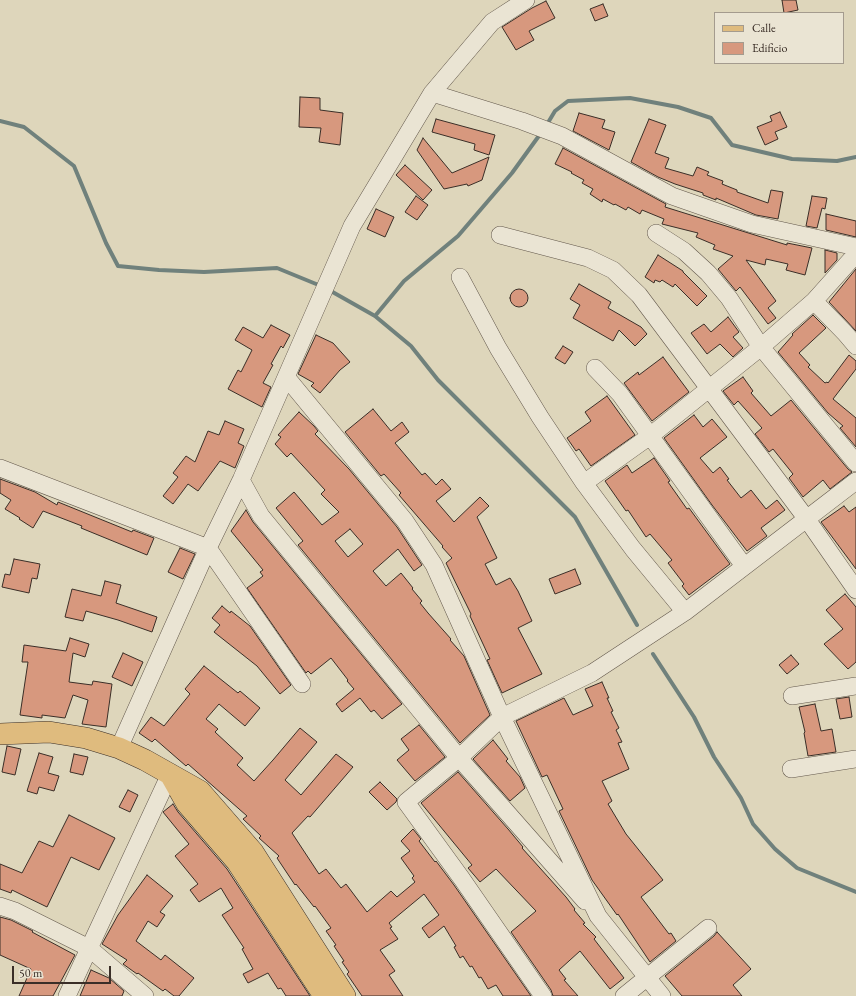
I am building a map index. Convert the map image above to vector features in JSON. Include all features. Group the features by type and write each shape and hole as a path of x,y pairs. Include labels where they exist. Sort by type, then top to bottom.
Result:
{"main road":[{"path":"0,734 49,732 86,738 119,748 170,774 187,804 237,862 318,971 344,996"},
{"path":"318,971 324,996"}],"street":[{"path":"119,748 208,548 241,480 287,378 352,226 432,93 492,22 526,0"},
{"path":"432,93 522,120 562,136 672,196 752,224 856,247"},
{"path":"656,233 684,251 708,273 729,298 761,347 856,462"},
{"path":"500,235 588,258 613,270 639,295 806,518 856,590"},
{"path":"584,483 650,436 761,347 814,301 856,254"},
{"path":"460,277 498,348 524,392 584,483 633,549 685,612"},
{"path":"814,301 856,346"},
{"path":"595,368 620,394 744,566"},
{"path":"287,378 405,521 434,565 502,717 598,916"},
{"path":"0,468 208,548 302,684"},
{"path":"241,480 261,516 459,758 598,916 662,996"},
{"path":"543,996 462,879 406,802 459,758 502,717 592,672 685,612 856,481"},
{"path":"792,696 856,686"},
{"path":"791,769 856,759"},
{"path":"67,996 170,774"},
{"path":"0,906 15,911 89,948 145,996"},
{"path":"624,996 649,978 708,928"}],"building":[{"path":"782,0 796,0 798,10 784,12"},
{"path":"546,1 555,18 529,31 534,40 516,50 502,27"},
{"path":"603,4 608,16 595,21 590,9"},
{"path":"300,97 320,98 320,110 343,113 340,145 319,142 321,128 299,127"},
{"path":"780,112 787,127 775,132 778,139 765,145 757,127 772,121 770,116"},
{"path":"579,113 605,120 602,128 615,132 609,150 573,131"},
{"path":"436,119 495,135 489,155 474,150 475,144 432,132"},
{"path":"649,119 666,125 655,153 669,158 665,168 693,176 697,167 709,172 707,175 723,181 722,184 737,190 737,192 768,203 771,190 783,192 778,219 756,215 716,198 716,200 703,195 703,193 658,177 631,162"},
{"path":"423,138 452,173 489,157 482,180 468,186 467,184 444,189 417,150"},
{"path":"563,148 666,204 665,207 787,245 787,243 812,248 805,275 786,270 788,264 766,259 765,265 746,260 776,301 768,308 776,318 768,324 740,287 736,291 718,269 733,256 713,249 715,245 696,237 698,233 662,224 664,219 642,210 640,214 628,207 626,210 603,199 602,202 590,194 593,189 582,183 584,180 571,173 572,172 555,164"},
{"path":"405,165 432,190 423,200 396,175"},
{"path":"416,196 428,205 417,220 405,212"},
{"path":"812,196 827,198 825,209 822,208 817,228 806,226"},
{"path":"376,209 394,217 385,237 367,229"},
{"path":"826,214 856,221 856,237 826,230"},
{"path":"825,250 837,253 837,260 825,273"},
{"path":"658,255 683,271 707,296 697,306 675,284 673,287 662,280 660,282 655,280 654,283 645,277"},
{"path":"856,269 856,331 829,302"},
{"path":"579,284 611,302 608,308 641,327 647,334 635,346 619,330 613,341 573,318 580,305 570,299"},
{"path":"515,289 523,289 528,294 526,305 523,307 515,307 510,302 510,294"},
{"path":"813,315 826,328 799,353 810,365 808,367 825,383 828,383 849,355 856,361 856,369 833,399 856,418 856,447 840,428 843,426 828,413 778,352 793,335 792,334"},
{"path":"728,317 739,332 733,337 743,348 733,357 720,344 707,354 691,333 704,324 711,332"},
{"path":"271,325 290,335 283,348 281,346 263,383 271,387 262,407 228,389 238,370 241,372 252,350 235,340 243,327 263,338"},
{"path":"316,335 333,343 350,362 340,370 320,393 311,386 314,383 298,374"},
{"path":"563,346 573,352 565,364 555,358"},
{"path":"663,357 689,392 652,421 624,383 638,372 639,375"},
{"path":"743,377 753,391 751,393 771,416 791,400 852,472 830,489 823,480 803,497 789,478 793,474 773,449 769,452 755,434 762,428 738,401 734,405 723,391"},
{"path":"607,396 635,435 591,466 579,449 576,451 567,438 591,421 585,412"},
{"path":"373,409 391,431 402,422 409,432 395,443 422,475 425,473 436,485 442,479 451,489 436,501 454,522 480,497 489,506 477,517 497,558 485,564 496,585 510,578 518,591 532,621 518,628 542,674 502,693 487,660 490,659 470,616 471,614 446,563 452,558 399,495 401,493 384,474 381,476 345,432"},
{"path":"299,412 314,426 318,431 315,434 349,469 397,527 422,565 414,571 398,549 373,571 386,586 401,573 422,601 420,603 464,656 490,715 460,743 298,545 303,541 276,508 294,492 322,525 339,512 321,494 325,490 291,453 287,457 275,444 281,437 278,435","holes":["350,529 363,544 348,557 335,541"]},
{"path":"694,415 703,427 712,419 727,437 700,458 713,473 720,467 729,479 727,480 741,498 751,490 766,509 777,500 785,510 761,528 767,536 747,551 664,438"},
{"path":"225,421 244,429 238,443 244,446 235,468 220,461 198,491 188,484 173,504 163,496 178,477 173,473 186,456 195,462 208,431 219,435"},
{"path":"654,458 670,481 668,482 687,509 689,508 730,564 689,595 682,586 684,584 668,563 672,560 650,534 646,537 628,510 626,511 605,481 627,465 632,473"},
{"path":"0,479 35,492 57,505 58,502 132,532 133,530 154,538 147,555 81,528 82,526 43,511 33,528 5,509 11,500 0,493"},
{"path":"844,506 849,512 856,507 856,569 821,522"},
{"path":"246,510 253,522 402,704 382,719 374,710 371,712 360,698 342,712 336,704 354,689 347,681 348,680 331,658 311,674 308,671 306,673 247,588 263,576 260,572 263,570 231,531"},
{"path":"180,548 195,554 183,579 168,572"},
{"path":"14,559 40,564 37,579 32,578 29,593 2,587 5,574 10,575"},
{"path":"575,569 581,584 555,594 549,579"},
{"path":"105,581 121,585 116,603 157,617 152,632 86,611 83,621 65,617 72,589 101,596"},
{"path":"845,594 856,607 856,662 848,669 824,644 843,629 826,610"},
{"path":"222,606 250,626 291,685 280,694 257,666 214,632 220,625 212,618"},
{"path":"70,638 89,644 85,657 73,653 69,682 92,685 93,681 112,684 106,727 82,724 88,700 73,695 65,718 42,715 42,718 20,715 28,662 22,662 24,645 66,651"},
{"path":"123,653 143,662 132,686 112,677"},
{"path":"791,655 799,664 787,674 779,665"},
{"path":"204,666 238,693 240,691 260,708 245,726 219,704 206,719 218,729 215,732 243,758 237,765 254,781 300,728 317,742 285,780 301,795 336,754 353,767 310,817 308,816 292,833 319,874 326,869 341,888 346,884 367,912 391,891 397,897 415,882 412,878 414,876 401,858 410,851 401,841 413,829 421,839 419,841 454,885 531,996 503,996 496,985 488,989 481,977 479,978 472,966 470,967 463,956 460,958 454,947 456,946 444,926 429,938 422,928 439,915 424,894 389,923 392,927 390,928 398,939 380,950 395,971 389,975 403,996 362,996 347,974 349,972 342,962 344,961 334,946 336,945 326,931 331,928 315,906 314,907 296,884 295,885 277,858 279,856 259,838 261,836 243,819 247,816 188,764 186,766 155,739 152,742 139,733 151,717 164,726 190,694 185,689"},
{"path":"602,682 613,711 611,712 619,728 616,730 622,742 618,743 629,769 602,781 612,801 608,804 626,834 663,880 641,897 676,941 650,962 618,914 617,915 592,880 559,811 563,809 547,775 542,777 516,721 564,698 573,715 593,706 585,689"},
{"path":"849,697 852,717 840,719 836,699"},
{"path":"815,704 821,731 832,729 836,752 808,756 805,732 799,707"},
{"path":"419,725 445,757 415,781 397,760 409,750 401,739"},
{"path":"493,740 508,759 506,761 520,777 525,788 510,801 473,759"},
{"path":"7,746 21,749 15,775 2,772"},
{"path":"39,753 53,757 48,773 59,776 54,791 39,787 37,794 27,791"},
{"path":"74,754 88,757 83,775 70,772"},
{"path":"458,772 508,829 523,847 522,848 566,897 575,909 574,910 585,923 583,924 596,937 594,939 624,978 610,989 580,951 559,970 566,979 564,980 578,996 553,996 551,990 511,932 536,911 496,869 480,882 468,868 472,865 421,803"},
{"path":"380,782 397,799 396,802 387,810 369,792"},
{"path":"128,790 138,795 130,812 119,807"},
{"path":"173,804 178,812 227,869 310,996 286,996 281,988 278,989 268,973 248,983 243,974 253,969 242,949 244,948 222,915 233,908 221,888 199,902 190,890 198,884 175,856 189,844 163,812"},
{"path":"69,815 115,838 99,870 71,857 47,907 12,890 11,893 0,889 0,864 22,873 39,841 53,847"},
{"path":"147,875 173,896 160,912 165,915 157,927 148,921 136,941 161,960 165,955 194,978 179,996 174,996 165,989 163,991 138,973 137,974 123,964 127,960 102,944 118,915"},
{"path":"0,917 11,920 33,931 32,932 75,955 53,996 19,996 31,969 0,955"},
{"path":"717,932 751,969 733,985 742,996 682,996 665,976"},
{"path":"91,970 109,978 124,991 122,996 80,996"}],"waterway":[{"path":"546,126 555,111 568,101 630,98 678,107 711,118 732,145 792,159 837,161 856,157"},
{"path":"0,121 24,127 74,166 106,243 118,266 204,272 277,268 321,286"},
{"path":"375,316 404,281 458,236 512,173 541,133"},
{"path":"329,290 375,316 411,346 438,380 575,517 637,625"},
{"path":"653,654 694,717 714,757 741,798 753,824 775,849 797,868 856,892"}]}
